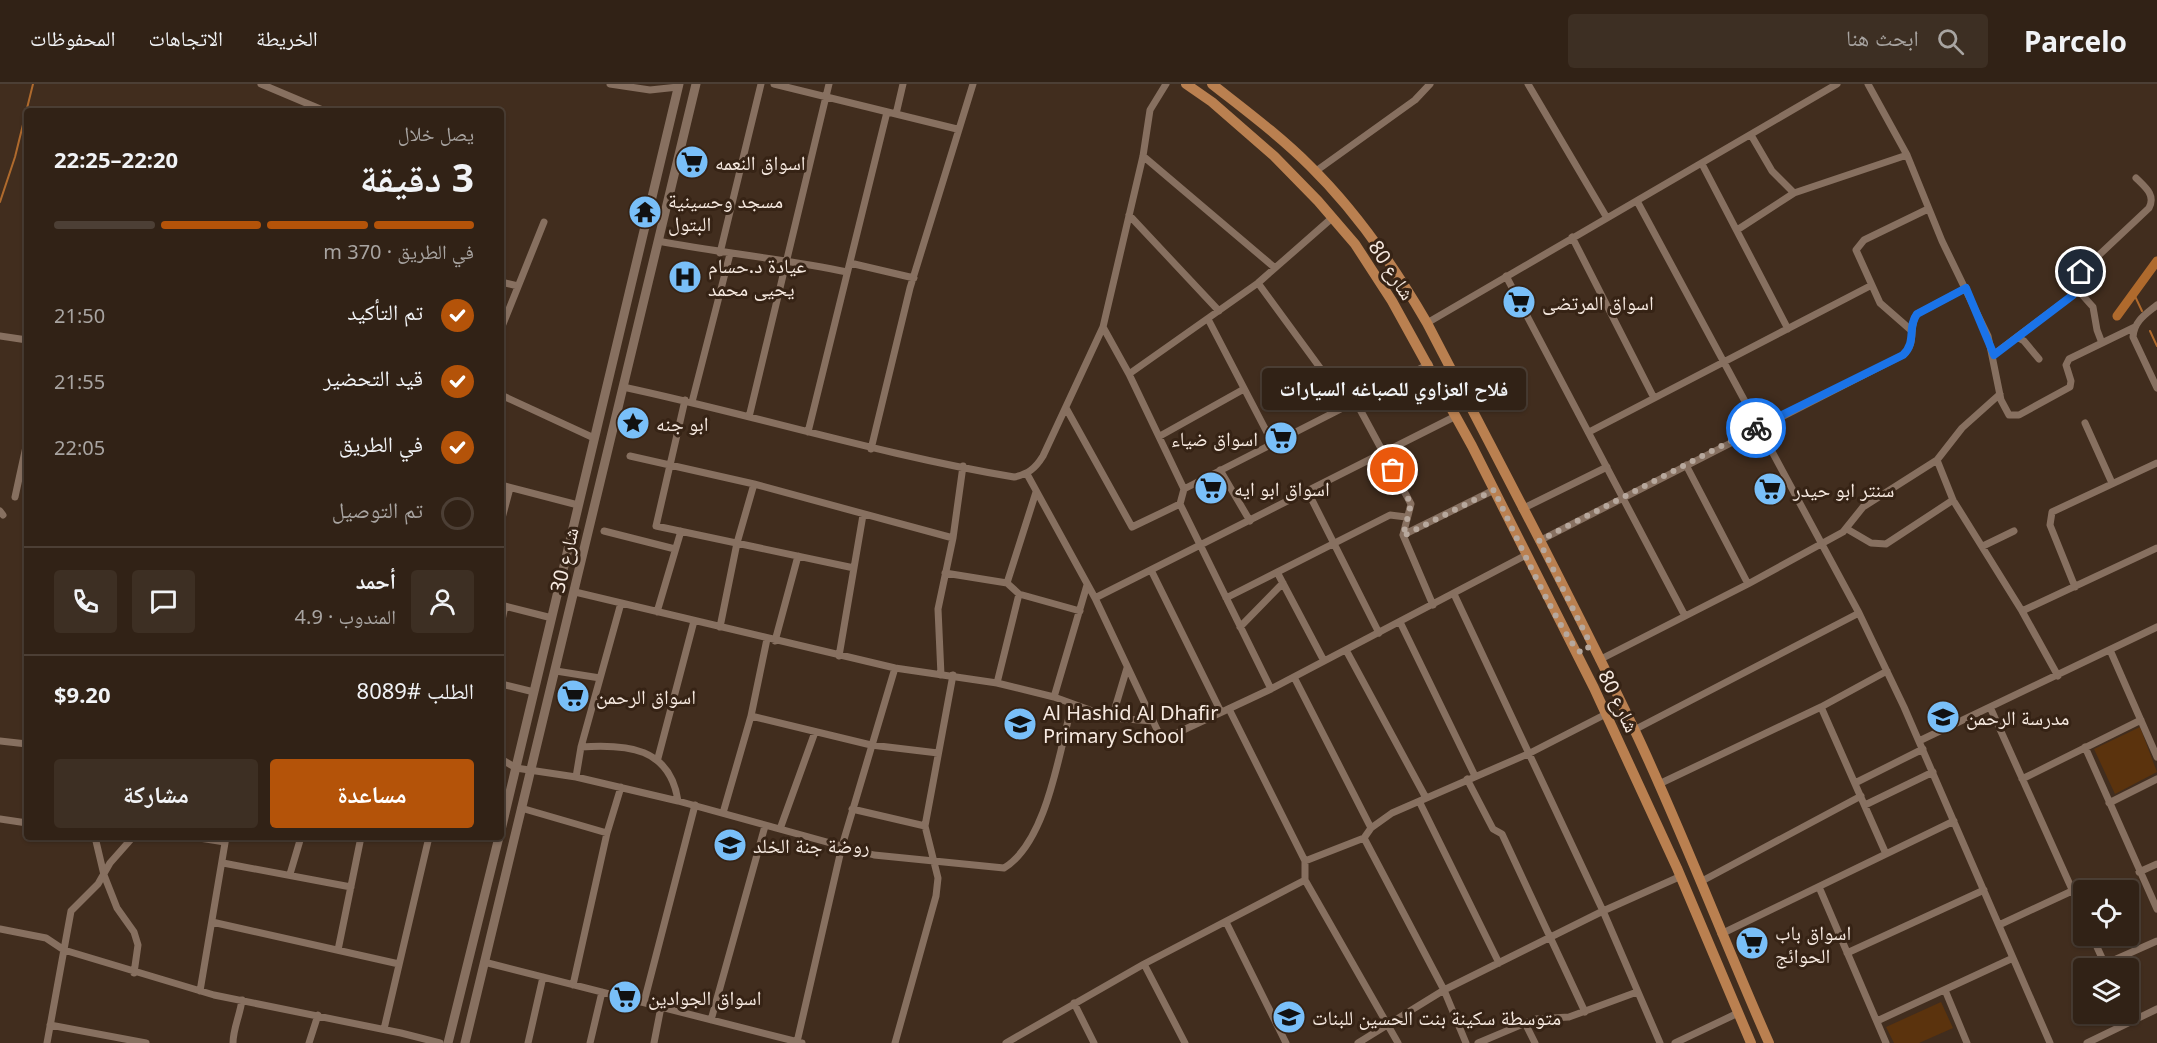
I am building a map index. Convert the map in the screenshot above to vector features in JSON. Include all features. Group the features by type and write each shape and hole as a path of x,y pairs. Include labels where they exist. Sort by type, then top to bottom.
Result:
{"main road":[{"name":"شارع 80","path":"1186,84 1212,102 1274,156 1332,218 1361,253 1429,364 1594,688 1751,1043"},
{"name":"شارع 80","path":"1212,84 1316,171 1357,217 1399,275 1427,323 1634,730 1702,881 1721,934 1769,1043"},
{"path":"1574,649 1585,651 1589,641"},
{"path":"1594,688 1595,679 1604,677 1608,679"}],"street":[{"path":"261,84 318,108"},
{"path":"610,84 650,90 678,86"},
{"name":"شارع 30","path":"465,1043 696,84"},
{"path":"720,252 761,84"},
{"path":"774,84 957,129"},
{"path":"749,417 829,84"},
{"path":"896,114 903,84"},
{"path":"872,448 910,288 957,129 964,117 973,84"},
{"path":"623,387 689,401 872,448 1014,477 1027,474 1040,461 1102,327 1143,156 1150,110 1166,84"},
{"path":"1316,171 1415,100 1430,84"},
{"path":"1528,84 1606,218"},
{"path":"1819,84 1824,91"},
{"path":"1427,323 1837,84"},
{"path":"1868,84 1907,155 1942,242 1966,288 1994,355 2000,394 2006,413 2012,416 2022,414 2070,387 2072,381 2067,361 2135,327 2141,318 2157,305"},
{"name":"شارع 30","path":"504,806 511,789 678,86"},
{"path":"808,432 887,112"},
{"path":"1751,135 1772,171 1794,193"},
{"path":"1737,230 1794,193 1907,155"},
{"path":"1143,156 1275,268"},
{"path":"1702,164 1788,329"},
{"path":"1994,355 2073,295 2081,272 2151,205 2151,194 2136,178"},
{"path":"1637,201 1822,544 1887,671 2050,1043"},
{"path":"1912,331 1884,308 1870,286 1856,254 1858,245 1864,240 1928,209"},
{"path":"1129,214 1219,311"},
{"path":"1130,374 1258,283 1332,218"},
{"path":"504,321 544,222"},
{"path":"1572,237 1654,398"},
{"path":"658,241 730,254 786,259 847,272"},
{"path":"730,254 669,465 657,526 854,568"},
{"path":"850,263 914,278"},
{"path":"1506,276 1685,616"},
{"path":"504,283 518,286"},
{"path":"1258,283 1348,406"},
{"path":"1589,432 1870,286"},
{"path":"1539,541 1903,355 1911,345 1913,321 1917,314 1966,288"},
{"path":"2076,288 2094,310 2102,343"},
{"path":"623,314 640,318"},
{"path":"1208,319 1273,444"},
{"path":"1102,327 1130,374 1160,436 1184,489 1180,504 1271,689"},
{"path":"2135,327 2135,343 2157,388"},
{"path":"618,336 627,334 635,339"},
{"path":"0,336 24,340"},
{"path":"2017,337 2024,341 2039,359"},
{"path":"1184,489 1429,364"},
{"path":"1160,436 1244,389"},
{"path":"1599,660 1748,584 1847,530 1863,507 1937,460 1962,428 2000,394"},
{"path":"504,396 594,438"},
{"path":"1356,402 1411,504 1403,536 1433,605"},
{"path":"1066,408 1132,527 1180,504"},
{"path":"1095,598 1456,416"},
{"path":"2085,423 2112,483"},
{"path":"15,497 24,456"},
{"path":"630,456 754,484 952,538"},
{"path":"1937,460 1953,500 2022,611 2058,676"},
{"path":"2075,587 2050,525 2051,515 2058,507 2157,463"},
{"path":"1686,465 1748,584"},
{"path":"941,675 938,609 963,466"},
{"path":"1522,509 1607,467"},
{"path":"1220,471 1250,521"},
{"path":"1027,474 1095,598 1162,741 1324,662 1526,555"},
{"path":"720,627 737,543 754,484"},
{"path":"504,486 578,505"},
{"path":"504,511 510,488"},
{"path":"1403,536 1494,490"},
{"path":"1007,583 1036,492"},
{"path":"1308,492 1380,633"},
{"path":"1847,530 1871,543 1886,544 1953,500"},
{"path":"839,656 863,515"},
{"path":"1226,598 1390,515 1406,517"},
{"path":"604,531 675,549"},
{"path":"657,612 681,531"},
{"path":"1983,546 2014,531"},
{"path":"2022,611 2157,548"},
{"path":"723,813 771,640 798,556"},
{"path":"1151,570 1221,712"},
{"path":"1277,572 1324,662"},
{"path":"945,573 1007,583 1020,594 1080,611"},
{"path":"1240,627 1283,583"},
{"path":"1054,697 1088,585"},
{"path":"575,592 839,656 895,668 997,683 1054,697 1112,718 1153,721"},
{"path":"997,683 1020,594"},
{"path":"1454,594 1603,911 1660,1043"},
{"path":"576,777 581,747 621,603"},
{"path":"504,606 552,618"},
{"path":"1634,730 1859,614"},
{"path":"658,758 694,621"},
{"path":"1400,622 1493,829 1502,834 1585,1012"},
{"path":"1855,783 1990,707 2157,627"},
{"path":"1346,650 1423,801 1499,963"},
{"path":"2110,650 2157,758"},
{"path":"484,962 800,1042 842,846 895,668"},
{"path":"1112,718 1128,668"},
{"path":"556,671 600,678"},
{"path":"1659,784 1821,707 1887,671"},
{"path":"895,1043 936,896 938,878 925,826 953,675"},
{"path":"1294,677 1371,828"},
{"path":"504,685 534,692"},
{"path":"504,761 516,768 576,777 695,805 874,855 1004,868 1017,860 1038,828 1072,705"},
{"path":"1821,707 1886,854"},
{"path":"1990,707 2072,891 1999,925"},
{"path":"1229,709 1305,861 1305,880 1398,1043"},
{"path":"1305,861 1364,838 1371,828 1392,813 1530,753 1606,714"},
{"path":"751,716 871,745 938,753"},
{"path":"2022,778 2141,720"},
{"path":"780,829 815,732"},
{"path":"0,741 24,744"},
{"path":"581,747 607,746 658,758 666,766 676,787 678,801"},
{"path":"2085,747 2157,909"},
{"path":"1864,805 1933,772"},
{"path":"2109,803 2157,779"},
{"path":"573,984 607,833 621,788"},
{"path":"511,789 525,792"},
{"path":"1702,881 1861,796"},
{"path":"644,1002 695,805"},
{"path":"521,808 607,833"},
{"path":"852,809 925,826"},
{"path":"0,819 24,823"},
{"path":"1721,934 1954,821"},
{"path":"711,1020 765,826"},
{"path":"1364,838 1444,990 1466,1043"},
{"path":"96,840 104,874 117,908 134,932 138,945 134,973"},
{"path":"47,1043 71,911 98,885 110,862 130,840"},
{"path":"200,992 226,840"},
{"path":"290,874 299,840"},
{"path":"338,950 360,840"},
{"path":"384,1029 427,840"},
{"path":"448,1043 498,840"},
{"path":"223,863 351,887"},
{"path":"2139,872 2157,864"},
{"path":"1358,1043 1444,990 1603,911 1679,877"},
{"path":"1006,1043 1144,964 1305,880"},
{"path":"1819,886 1886,1043"},
{"path":"1847,953 1984,890"},
{"path":"212,922 399,964"},
{"path":"1226,922 1286,1043"},
{"path":"0,929 46,938 64,950 200,992 384,1029 440,1043"},
{"path":"2124,958 2157,941"},
{"path":"1877,1021 2013,958"},
{"path":"1144,964 1185,1043"},
{"path":"528,1043 543,977"},
{"path":"1945,990 1967,1043"},
{"path":"590,1043 602,992"},
{"path":"1478,1043 1525,1023 1569,1017 1637,992"},
{"path":"233,1043 233,1034 239,1022 242,1000"},
{"path":"1074,1003 1094,1043"},
{"path":"654,1043 661,1007"},
{"path":"2139,1018 2157,1009"},
{"path":"1675,1043 1738,1013"},
{"path":"309,1043 318,1015"},
{"path":"1525,1023 1535,1043"},
{"path":"2087,1043 2127,1024"},
{"path":"50,1025 146,1043"},
{"path":"766,1043 769,1034"}],"shaded area":[{"path":"2140,727 2157,772 2115,794 2094,749"},
{"path":"1941,1002 1953,1028 1919,1043 1894,1043 1886,1027"}],"waterway":[{"path":"27,108 33,84"},
{"path":"0,202 24,120"},
{"path":"2117,316 2157,261"},
{"path":"2133,292 2142,311"},
{"path":"2150,331 2157,346"}],"way so far":[{"path":"1393,470 1411,504 1403,536 1494,490 1556,616 1574,649 1581,652 1588,649 1589,641 1539,541 1756,428"}],"place":[{"name":"اسواق النعمه","path":"692,162"},
{"name":"مسجد وحسينية البتول","path":"645,212"},
{"name":"عيادة د.حسام يحيى محمد","path":"685,277"},
{"name":"اسواق المرتضى","path":"1519,302"},
{"name":"ابو جنه","path":"633,423"},
{"name":"اسواق ضياء","path":"1281,438"},
{"name":"فلاح العزاوي للصباغه السيارات","path":"1393,470"},
{"name":"اسواق ابو ايه","path":"1211,488"},
{"name":"سنتر ابو حيدر","path":"1770,489"},
{"name":"اسواق الرحمن","path":"573,696"},
{"name":"مدرسة الرحمن","path":"1943,717"},
{"name":"Al Hashid Al Dhafir Primary School","path":"1020,724"},
{"name":"روضة جنة الخلد","path":"730,845"},
{"name":"اسواق باب الحوائج","path":"1752,943"},
{"name":"اسواق الجوادين","path":"625,997"},
{"name":"متوسطة سكينة بنت الحسين للبنات","path":"1289,1017"}],"route":[{"path":"1756,428 1903,355 1909,349 1912,341 1914,317 1921,311 1966,288 1994,355 2073,295 2081,272"}]}
